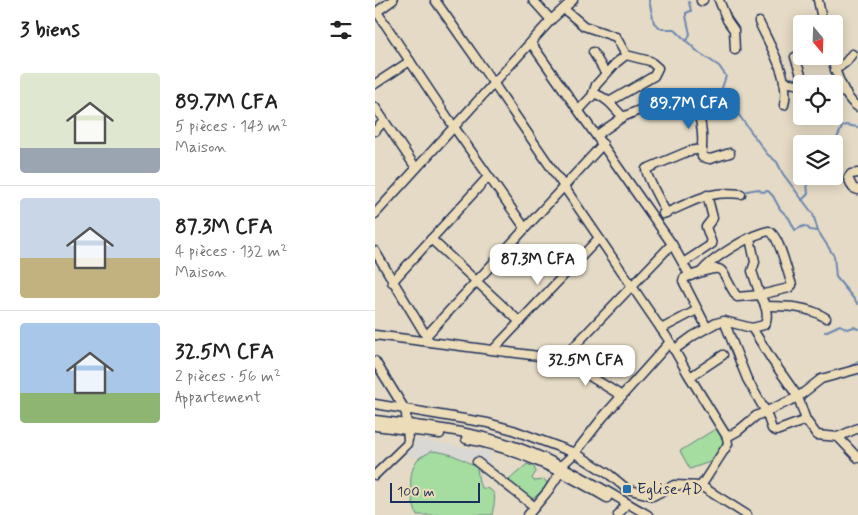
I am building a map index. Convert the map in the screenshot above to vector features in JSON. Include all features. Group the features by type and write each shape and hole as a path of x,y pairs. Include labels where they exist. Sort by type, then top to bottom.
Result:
{"street":[{"path":"393,0 376,12 454,128 525,228"},
{"path":"435,0 670,342 727,437 728,444 701,486"},
{"path":"533,0 551,20"},
{"path":"375,214 551,20 573,0"},
{"path":"719,0 727,20 734,30 735,50"},
{"path":"818,0 821,15"},
{"path":"564,9 584,26 616,37 626,55"},
{"path":"759,22 784,82 787,97 784,105"},
{"path":"531,44 655,219 690,276"},
{"path":"593,52 606,74"},
{"path":"835,70 846,62 852,54"},
{"path":"579,110 590,100 597,85 606,74 626,55 637,56 655,64 658,68 654,76 609,102"},
{"path":"375,84 409,61"},
{"path":"834,65 852,104 858,107"},
{"path":"784,82 793,83"},
{"path":"594,93 603,97 623,117"},
{"path":"597,135 623,117 644,108 664,103 687,102 696,109 699,116 702,156 710,159 730,153"},
{"path":"375,107 416,168"},
{"path":"375,131 384,121"},
{"path":"428,338 477,281 603,144"},
{"path":"666,213 646,169 689,151 702,149"},
{"path":"858,172 851,174 848,178 853,188 858,190"},
{"path":"392,282 488,177"},
{"path":"655,219 707,195 729,192 741,194"},
{"path":"683,263 712,244 706,227 713,218 707,195"},
{"path":"702,271 712,261 750,238 766,232 772,232 792,286 760,295 737,297 723,271 714,268 684,278 683,281 707,328"},
{"path":"493,349 599,238"},
{"path":"675,350 693,336 723,321 752,328 766,324 765,306 752,270 755,262 750,238"},
{"path":"431,239 520,322"},
{"path":"562,359 633,287 672,244"},
{"path":"375,251 392,282 428,338"},
{"path":"765,306 803,308 825,318"},
{"path":"661,329 697,310"},
{"path":"723,321 747,379 766,412 774,431 806,420"},
{"path":"752,328 797,397 806,420 817,435 838,436 858,428"},
{"path":"375,335 428,338 562,359 622,396"},
{"path":"477,462 531,512 548,491 561,468 603,417 670,342"},
{"path":"690,377 723,355"},
{"path":"375,361 404,408 409,440 405,448 375,476"},
{"path":"727,437 738,431 755,416 797,397 821,379 858,369"},
{"path":"375,404 497,425 575,453 610,475 627,489 653,496 674,485 701,486 747,515"},
{"path":"375,420 407,427 491,438 518,447 648,515"},
{"path":"375,426 407,427"},
{"path":"838,436 858,458"},
{"path":"561,468 638,515"},
{"path":"618,515 624,507"}],"shaded area":[{"path":"416,439 491,452 490,463 470,458 469,461 453,455 429,453 420,457 409,457 407,448 414,445"}],"green space":[{"path":"720,426 727,437 718,459 690,469 680,451"},
{"path":"431,451 455,456 477,468 479,483 482,488 494,493 492,515 417,515 411,487 412,472 418,459"},
{"path":"527,464 534,467 536,472 532,478 534,481 545,480 548,485 533,499 522,495 509,480"}],"waterway":[{"path":"649,0 654,23 662,29 674,29 698,52 719,66 726,76 722,88 726,97 767,154 777,162 783,174 813,214 818,231 834,256 836,277 858,304"},
{"path":"687,41 690,34 686,16 686,13 691,11 689,2"},
{"path":"838,135 845,125 858,127"},
{"path":"802,200 808,194 807,185"},
{"path":"747,191 758,189 762,192 768,191 780,209 789,218 795,230 804,226 810,230 817,231"},
{"path":"825,332 840,325 847,329 854,327 858,329"},
{"path":"846,369 858,361"}],"place":[{"name":"Eglise AD","path":"627,489"}]}
